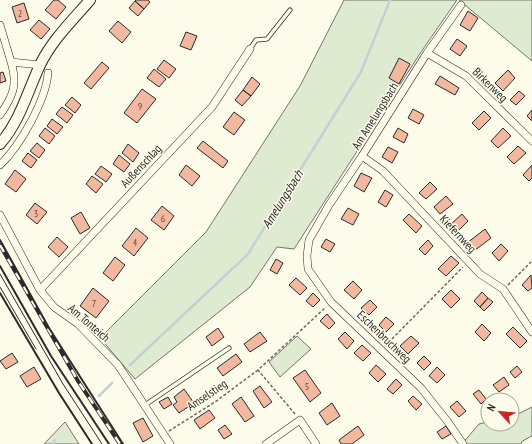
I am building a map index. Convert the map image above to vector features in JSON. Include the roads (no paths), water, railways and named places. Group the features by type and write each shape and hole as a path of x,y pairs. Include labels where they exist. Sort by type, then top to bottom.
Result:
{"street":[{"path":"0,144 11,131 22,110 40,65 53,42 90,0"},
{"name":"Am Amelungsbach","path":"310,240 329,205 427,53 461,5"},
{"path":"0,26 15,75 14,88 8,103 0,115"},
{"name":"Außenschlag","path":"40,290 212,107 250,49"},
{"name":"Birkenweg","path":"427,53 466,76 532,142"},
{"path":"11,62 40,65"},
{"path":"0,165 10,155 34,113 48,85 48,73"},
{"name":"Kiefernweg","path":"362,156 383,171 480,274 503,289 532,332"},
{"name":"Am Tonteich","path":"0,215 40,290 54,307 78,324 118,365 170,444"},
{"name":"Eschenbruchweg","path":"310,240 307,256 308,269 332,302 421,388 463,444"},
{"path":"266,444 300,420 316,444"},
{"path":"525,444 532,440"}],"lane":[{"path":"250,49 256,40 267,39 290,10"},
{"path":"145,405 229,348"}],"waterway":[{"name":"Amelungsbach","path":"130,365 248,254 361,72 390,0"},
{"name":"Amelungsbach","path":"99,396 112,383"},
{"name":"Amelungsbach","path":"53,444 55,440"}],"tram line":[{"path":"0,274 63,384 102,444"},
{"path":"0,287 36,349"}],"railway":[{"path":"0,245 78,381 120,444"}]}
